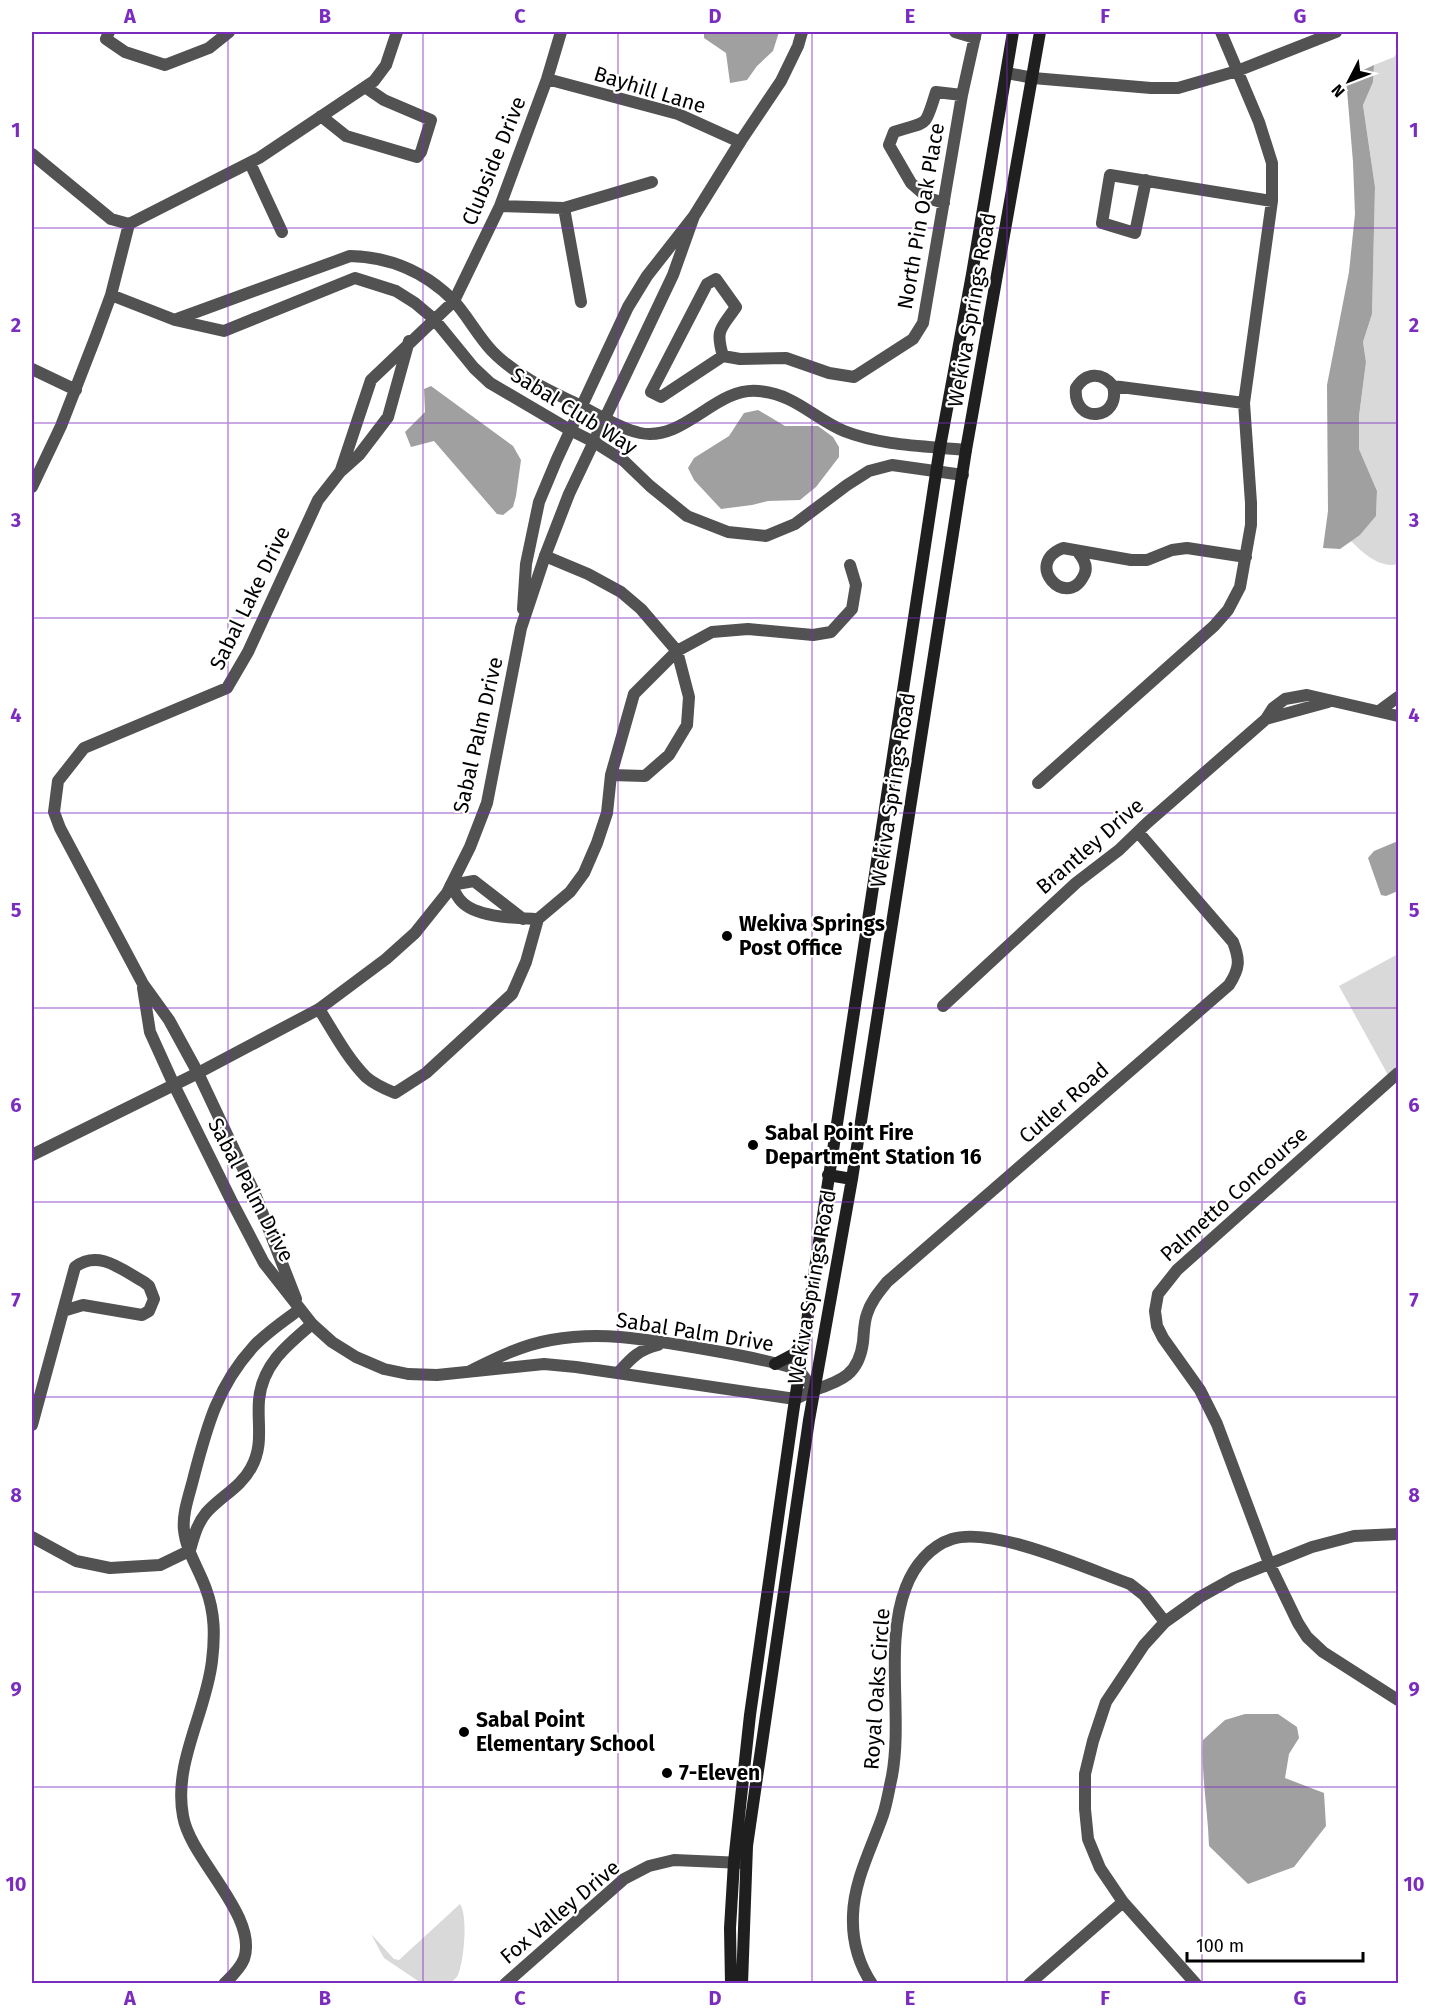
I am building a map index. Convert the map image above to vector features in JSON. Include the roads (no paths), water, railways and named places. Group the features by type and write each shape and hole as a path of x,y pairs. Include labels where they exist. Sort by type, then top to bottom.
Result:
{"main road":[{"name":"Wekiva Springs Road","path":"742,1983 740,1863 750,1715 803,1342 854,1023 867,921 936,471 1007,73 1012,32"},
{"name":"Wekiva Springs Road","path":"731,1983 730,1928 740,1863 749,1834 814,1390 852,1179 966,450 1040,32"},
{"path":"854,1023 875,1025"},
{"path":"828,1175 852,1179"},
{"path":"775,1364 794,1354 803,1342"}],"street":[{"path":"109,32 106,39 125,52 165,65 209,48 230,32"},
{"path":"32,154 111,219 129,224 250,163 374,81 386,65 397,32"},
{"name":"Clubside Drive","path":"454,301 500,206 547,80 561,32"},
{"path":"694,216 781,81 798,46 802,32"},
{"path":"955,32 976,35"},
{"path":"1038,783 1214,626 1228,610 1240,587 1251,525 1244,403 1272,201 1272,163 1259,122 1221,32"},
{"path":"1007,73 1033,78 1151,88 1178,88 1237,71 1336,32"},
{"name":"North Pin Oak Place","path":"723,356 740,359 786,358 829,374 854,377 913,339 923,323 962,95 976,35"},
{"name":"Bayhill Lane","path":"547,80 678,114 740,142"},
{"path":"321,116 346,136 417,157 421,152 431,120 384,100 365,87"},
{"path":"944,203 928,198 911,183 889,145 894,132 922,125 931,114 936,92 962,95"},
{"path":"250,163 282,232"},
{"path":"1146,180 1135,232 1102,223 1110,175 1146,180 1272,201"},
{"path":"500,206 564,208 652,182"},
{"path":"564,208 581,302"},
{"name":"Sabal Palm Drive","path":"32,1155 198,1074 319,1009 386,959 415,933 447,893 470,847 487,803 521,628 526,564 539,502 628,307 646,276 694,216"},
{"name":"Sabal Palm Drive","path":"521,628 544,556 569,494 673,275 694,216"},
{"path":"32,487 61,426 111,295 129,224"},
{"name":"Sabal Club Way","path":"175,320 350,256 372,256 425,276 454,301 492,352 533,382 606,419 640,433 662,432 687,423 725,397 756,390 792,399 843,430 876,441 966,450"},
{"name":"Sabal Club Way","path":"111,295 175,320 224,331 355,278 396,291 434,319 474,368 490,382 624,461 687,516 728,532 766,536 795,524 869,471 892,465 963,475"},
{"path":"716,279 736,308 718,337 723,356 662,397 651,392 707,284 716,279"},
{"name":"Sabal Lake Drive","path":"340,472 371,380 409,341 454,301"},
{"name":"Sabal Lake Drive","path":"198,1074 169,1020 143,984 60,828 54,812 58,781 84,748 227,688 248,652 318,500 340,472 359,455 388,417 409,341"},
{"path":"32,369 75,390"},
{"path":"1113,386 1244,403"},
{"path":"1078,552 1131,560 1147,560 1172,550 1187,548 1246,557"},
{"path":"544,556 588,574 621,592 641,609 678,651 689,697 687,725 669,755 645,776 611,775"},
{"path":"319,1009 345,1050 366,1077 381,1087 395,1093 426,1073 512,994 526,962 538,919 570,892 584,873 607,813 611,775 634,694 678,651 712,632 748,629 813,635 831,632 852,609 856,585 850,565"},
{"name":"Brantley Drive","path":"943,1006 1076,883 1119,850 1266,719 1285,699 1307,694 1398,716"},
{"path":"1379,711 1398,697"},
{"path":"1285,699 1291,711"},
{"name":"Brantley Drive","path":"1266,719 1329,701"},
{"name":"Cutler Road","path":"814,1390 839,1382 859,1362 866,1316 873,1300 887,1282 1229,985 1237,973 1238,956 1233,942 1138,832"},
{"path":"523,919 474,881 451,885 462,903 480,912 509,918 523,919 538,919"},
{"name":"Sabal Lake Drive","path":"143,984 150,1032 174,1085"},
{"name":"Palmetto Concourse","path":"1398,1073 1177,1269 1158,1294 1155,1311 1157,1326 1163,1338 1200,1390 1217,1424 1269,1563 1307,1637 1323,1652 1398,1700"},
{"name":"Sabal Palm Drive","path":"198,1074 255,1194 300,1309"},
{"name":"Sabal Palm Drive","path":"174,1085 264,1263 312,1324 332,1342 356,1358 384,1369 408,1374 437,1375 544,1364 619,1372 795,1399"},
{"path":"32,1425 63,1311 75,1267 86,1260 102,1259 144,1282 149,1286 154,1299 149,1311 142,1315 83,1305 63,1311"},
{"path":"224,1983 243,1961 246,1949 245,1934 237,1914 189,1834 183,1817 182,1785 212,1663 215,1624 206,1590 189,1551 184,1529 187,1507 206,1430 216,1401 235,1370 255,1345 300,1309"},
{"path":"32,1537 76,1561 111,1568 160,1565 189,1551 196,1528 207,1512 235,1488 251,1469 260,1448 259,1400 263,1381 272,1363 285,1347 312,1324"},
{"name":"Sabal Palm Drive","path":"470,1371 521,1347 551,1340 582,1336 619,1337 775,1364 799,1371 814,1390"},
{"path":"619,1372 633,1356 645,1348 664,1343"},
{"path":"795,1399 814,1390"},
{"path":"1196,1983 1123,1902 1100,1868 1088,1839 1085,1774 1106,1702 1144,1644 1166,1622 1200,1597 1234,1578 1312,1547 1354,1536 1398,1534"},
{"name":"Royal Oaks Circle","path":"872,1983 866,1976 855,1945 853,1913 862,1869 884,1813 892,1773 896,1729 897,1624 905,1587 918,1563 934,1549 952,1539 976,1537 1007,1541 1130,1584 1144,1595 1166,1622"},
{"name":"Fox Valley Drive","path":"505,1983 624,1879 641,1870 674,1860 740,1863"},
{"path":"1029,1983 1123,1902"}],"place":[{"name":"Wekiva Springs Post Office","path":"727,936"},
{"name":"Sabal Point Fire Department Station 16","path":"753,1145"},
{"name":"Sabal Point Elementary School","path":"464,1732"},
{"name":"7-Eleven","path":"667,1773"}]}
